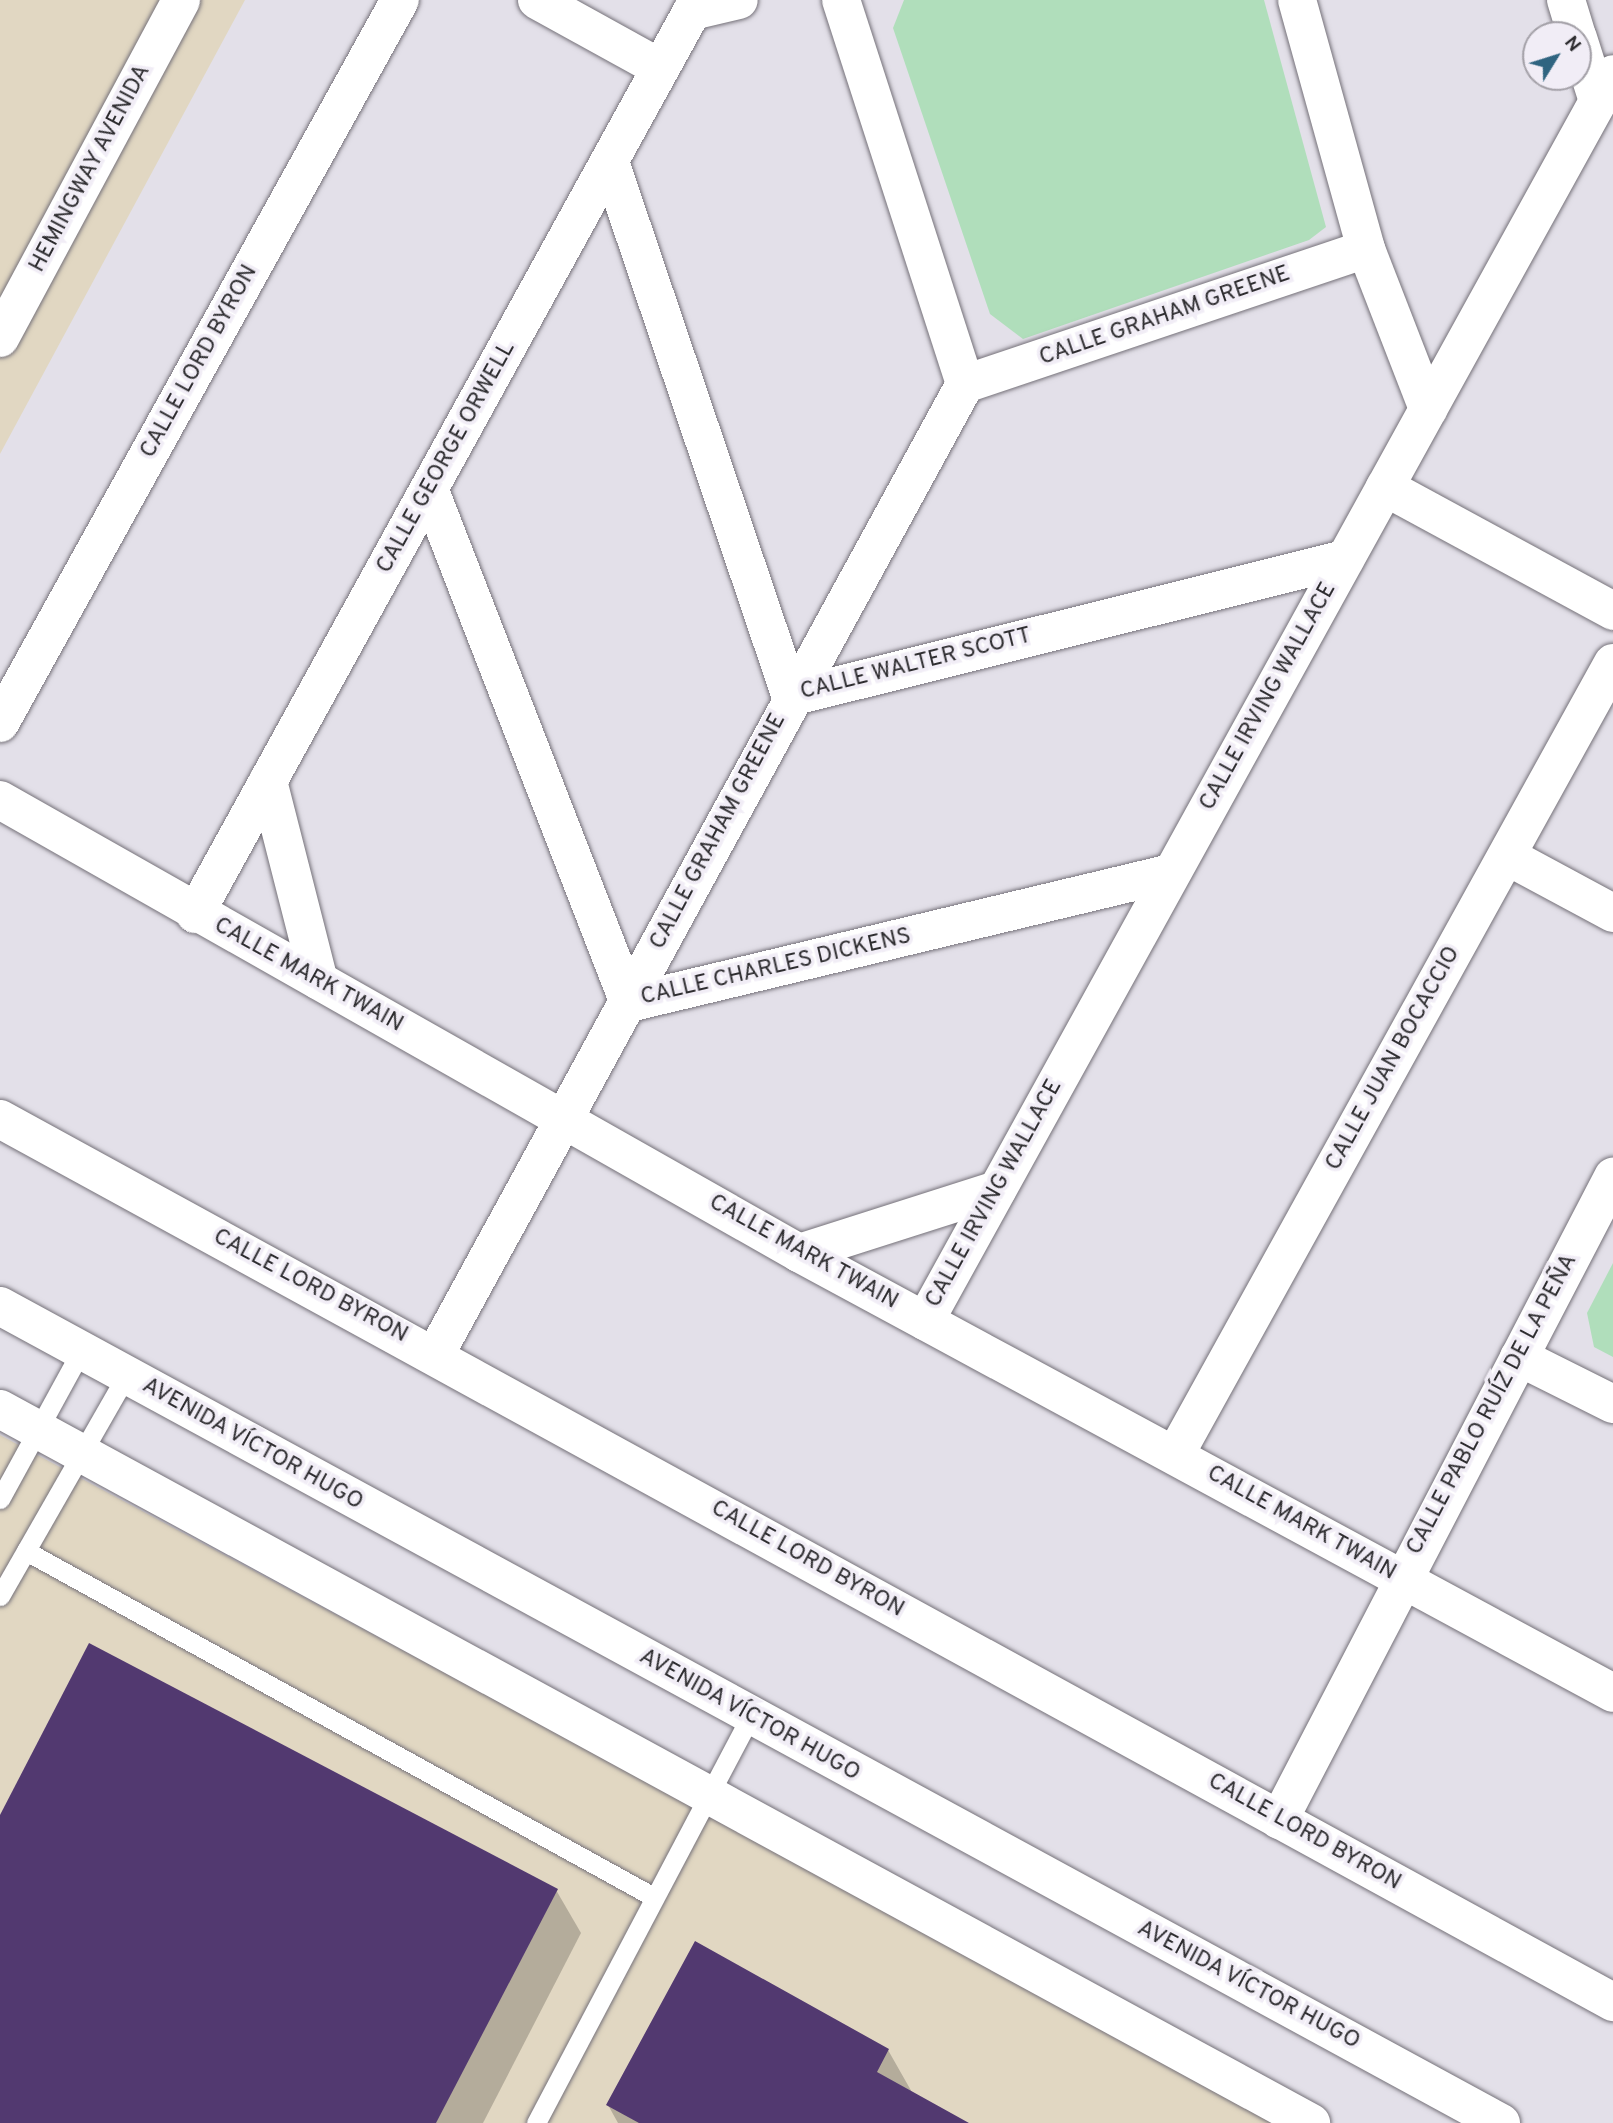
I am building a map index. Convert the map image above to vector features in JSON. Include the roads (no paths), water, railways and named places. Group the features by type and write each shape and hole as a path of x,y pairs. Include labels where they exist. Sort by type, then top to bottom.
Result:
{"street":[{"name":"HEMINGWAY AVENIDA","path":"0,338 181,0"},
{"name":"CALLE LORD BYRON","path":"0,723 400,0"},
{"path":"537,0 660,68"},
{"path":"695,6 739,0"},
{"path":"841,0 965,384"},
{"path":"1297,0 1366,249 1428,409"},
{"path":"1566,0 1572,21"},
{"name":"CALLE GEORGE ORWELL","path":"195,914 695,6"},
{"path":"1592,63 1606,88"},
{"name":"CALLE IRVING WALLACE","path":"925,1321 1606,88"},
{"name":"CALLE WALTER SCOTT","path":"610,162 791,696 1345,559"},
{"name":"CALLE GRAHAM GREENE","path":"435,1354 567,1121 791,696 965,384 1366,249"},
{"path":"1385,487 1613,611"},
{"name":"CALLE CHARLES DICKENS","path":"429,491 629,1003 1171,873"},
{"name":"CALLE JUAN BOCACCIO","path":"1175,1455 1613,663"},
{"path":"268,781 319,981"},
{"name":"CALLE MARK TWAIN","path":"0,800 195,914 799,1252 1613,1693"},
{"path":"1507,856 1613,913"},
{"name":"CALLE LORD BYRON","path":"0,1119 435,1354 1613,2002"},
{"name":"CALLE PABLO RUÍZ DE LA PEÑA","path":"1279,1820 1402,1578 1613,1177"},
{"path":"799,1252 997,1190"},
{"name":"AVENIDA VÍCTOR HUGO","path":"0,1306 750,1717 1501,2123"},
{"path":"1519,1357 1613,1404"},
{"path":"0,1409 1311,2123"}],"lane":[{"path":"0,1499 81,1351"},
{"path":"0,1596 126,1376"},
{"path":"26,1551 652,1896"},
{"path":"536,2123 652,1896 750,1717"}]}
